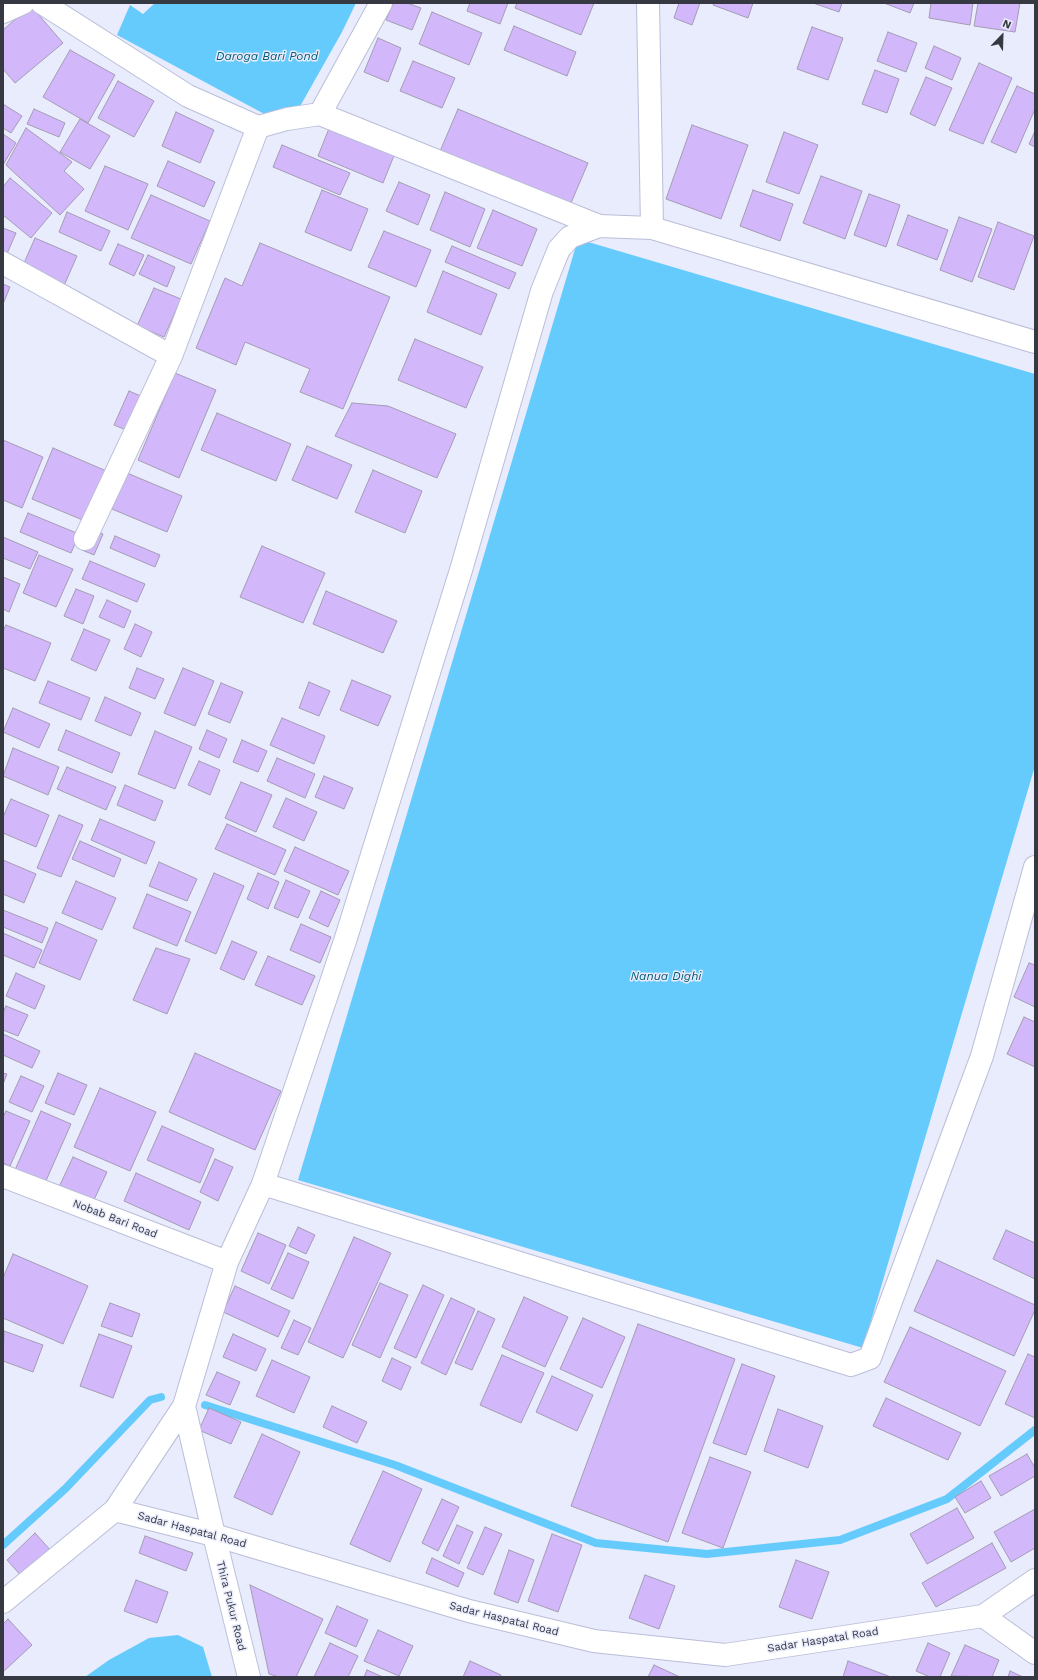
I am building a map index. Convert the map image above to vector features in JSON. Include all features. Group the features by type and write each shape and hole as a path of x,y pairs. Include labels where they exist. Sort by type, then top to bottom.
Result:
{"street":[{"path":"3,12 23,3"},
{"path":"42,3 188,96 258,127 287,118 320,114 599,226 652,228 1035,342"},
{"path":"320,114 381,3"},
{"path":"648,3 652,228"},
{"path":"85,539 171,356 258,127"},
{"path":"3,1602 115,1510 184,1406 227,1262 263,1184 345,941 459,577 542,291 559,249 570,237 599,226"},
{"path":"3,263 171,356"},
{"path":"263,1184 851,1365 861,1362 870,1358 982,1056 1035,867"},
{"name":"Nobab Bari Road","path":"3,1176 227,1262"},
{"name":"Thira Pukur Road","path":"184,1406 249,1677"},
{"name":"Sadar Haspatal Road","path":"115,1510 214,1535 469,1611 594,1641 717,1654 732,1654 983,1616 1035,1580"},
{"path":"983,1616 1035,1653"}],"water":[{"name":"Daroga Bari Pond","path":"155,3 356,3 342,32 298,110 270,117 117,35 130,5 143,14"},
{"name":"Nanua Dighi","path":"578,239 1035,374 1035,766 863,1348 298,1180"},
{"path":"178,1635 203,1647 212,1677 85,1677 109,1660 149,1638"}],"building":[{"path":"393,3 407,3 421,8 412,30 386,20"},
{"path":"470,3 508,3 500,24 467,11"},
{"path":"517,3 594,3 581,35 515,8"},
{"path":"679,3 700,3 692,25 674,18"},
{"path":"714,3 753,3 748,18 713,5"},
{"path":"813,3 842,3 839,12"},
{"path":"884,3 914,3 910,13"},
{"path":"931,3 973,3 970,25 929,18"},
{"path":"978,3 1020,3 1015,32 974,26"},
{"path":"31,6 63,43 15,83 3,69 3,30"},
{"path":"432,12 482,33 469,65 419,44"},
{"path":"514,26 576,52 567,76 504,50"},
{"path":"812,27 843,38 828,80 797,69"},
{"path":"888,32 917,43 906,72 877,61"},
{"path":"378,38 401,48 388,82 364,72"},
{"path":"934,46 961,58 952,80 925,68"},
{"path":"70,50 115,75 88,123 43,97"},
{"path":"413,61 455,78 442,108 400,91"},
{"path":"979,63 1012,78 983,144 949,130"},
{"path":"875,70 899,79 887,113 862,104"},
{"path":"926,77 952,88 935,126 910,114"},
{"path":"118,81 154,101 134,137 98,118"},
{"path":"1017,86 1035,94 1035,109 1016,153 991,142"},
{"path":"3,104 22,116 11,133 3,128"},
{"path":"34,109 65,123 59,137 27,124"},
{"path":"458,109 588,163 568,210 438,156"},
{"path":"176,112 214,130 200,163 162,146"},
{"path":"80,119 110,136 90,169 60,152"},
{"path":"332,121 397,148 383,183 318,156"},
{"path":"692,125 748,145 721,219 666,199"},
{"path":"26,128 72,162 64,171 84,189 60,215 6,165"},
{"path":"1035,131 1035,147 1029,144"},
{"path":"784,132 818,145 799,194 766,182"},
{"path":"3,134 16,143 3,165"},
{"path":"282,145 350,173 340,195 273,167"},
{"path":"168,161 215,182 204,207 157,186"},
{"path":"105,166 148,184 128,230 85,211"},
{"path":"821,176 862,191 845,239 803,223"},
{"path":"10,178 52,213 31,238 3,215 3,187"},
{"path":"399,182 430,195 418,225 386,211"},
{"path":"322,190 368,209 351,251 305,232"},
{"path":"753,190 793,204 780,241 740,226"},
{"path":"445,192 485,209 470,247 430,230"},
{"path":"869,194 900,205 886,247 854,235"},
{"path":"151,195 210,221 191,264 131,238"},
{"path":"493,210 537,229 522,266 477,248"},
{"path":"67,212 110,231 101,251 59,232"},
{"path":"908,215 948,230 937,260 897,245"},
{"path":"959,217 992,229 972,282 940,270"},
{"path":"998,222 1034,236 1014,290 978,277"},
{"path":"3,228 16,233 6,256 3,255"},
{"path":"384,231 431,250 416,287 368,267"},
{"path":"35,238 77,256 63,288 21,270"},
{"path":"260,243 390,297 343,409 300,392 310,369 245,342 236,365 196,348 225,278 242,286"},
{"path":"118,244 144,255 134,276 109,264"},
{"path":"452,246 516,273 509,289 445,262"},
{"path":"148,255 175,267 167,287 139,274"},
{"path":"443,271 497,294 481,335 427,312"},
{"path":"3,284 10,287 3,304"},
{"path":"154,288 181,299 164,337 137,326"},
{"path":"415,339 483,367 466,408 398,380"},
{"path":"175,373 216,390 179,478 138,460"},
{"path":"129,391 141,396 126,430 114,425"},
{"path":"352,403 388,406 456,434 437,478 335,436"},
{"path":"217,413 291,444 276,481 201,450"},
{"path":"3,440 43,457 22,508 3,500"},
{"path":"307,446 352,465 337,499 292,480"},
{"path":"53,448 111,473 90,523 32,499"},
{"path":"373,470 422,491 405,533 355,512"},
{"path":"127,473 182,496 167,532 112,509"},
{"path":"28,513 79,534 71,553 20,532"},
{"path":"91,529 103,534 94,555 82,550"},
{"path":"115,536 160,555 155,567 110,548"},
{"path":"3,537 38,552 30,569 3,558"},
{"path":"262,546 325,573 303,623 240,597"},
{"path":"39,555 73,569 56,607 23,593"},
{"path":"90,561 145,584 137,602 82,579"},
{"path":"3,577 20,584 9,612 3,609"},
{"path":"76,589 94,596 83,624 64,616"},
{"path":"326,591 397,621 383,653 313,624"},
{"path":"107,600 131,611 124,628 99,617"},
{"path":"135,624 152,632 141,657 124,649"},
{"path":"6,625 51,643 35,681 3,668 3,631"},
{"path":"84,629 110,640 96,671 71,660"},
{"path":"137,668 164,679 155,699 129,688"},
{"path":"183,668 214,681 195,726 164,713"},
{"path":"352,680 391,696 378,726 340,710"},
{"path":"48,681 90,698 81,720 39,703"},
{"path":"309,682 330,691 319,716 299,708"},
{"path":"221,683 243,692 230,723 208,714"},
{"path":"105,697 141,713 131,736 95,721"},
{"path":"13,708 50,724 39,748 3,732"},
{"path":"282,718 325,736 314,764 270,745"},
{"path":"66,730 120,753 112,773 58,750"},
{"path":"207,730 227,739 219,758 199,749"},
{"path":"155,731 192,747 175,789 138,774"},
{"path":"242,740 267,751 258,772 233,762"},
{"path":"13,748 59,767 48,795 3,776"},
{"path":"277,758 315,774 305,798 267,781"},
{"path":"199,761 220,770 210,795 188,785"},
{"path":"67,767 116,787 106,810 57,789"},
{"path":"324,776 353,788 344,809 315,797"},
{"path":"241,782 272,795 256,832 225,818"},
{"path":"125,785 163,801 155,821 117,805"},
{"path":"286,798 317,812 304,841 273,827"},
{"path":"11,799 49,815 36,847 3,833 3,817"},
{"path":"59,815 83,825 61,877 37,868"},
{"path":"100,819 155,842 146,864 91,840"},
{"path":"227,824 286,850 275,875 215,849"},
{"path":"80,841 121,859 114,877 72,859"},
{"path":"295,847 349,871 338,895 284,871"},
{"path":"3,860 36,874 24,903 3,894"},
{"path":"159,862 197,879 187,901 149,886"},
{"path":"214,873 244,886 216,954 185,941"},
{"path":"258,873 279,882 268,909 247,899"},
{"path":"286,880 310,891 298,918 274,908"},
{"path":"76,881 116,898 102,930 62,913"},
{"path":"321,891 340,900 328,927 309,918"},
{"path":"147,894 191,912 177,946 133,928"},
{"path":"3,910 48,928 42,943 3,927"},
{"path":"56,922 97,940 80,980 39,963"},
{"path":"301,924 331,937 320,963 290,950"},
{"path":"3,933 42,950 34,968 3,955"},
{"path":"232,941 257,952 244,980 220,969"},
{"path":"156,948 190,959 167,1014 133,1000"},
{"path":"268,956 315,976 302,1005 255,985"},
{"path":"1029,963 1035,965 1035,1007 1014,997"},
{"path":"16,973 45,986 35,1009 6,996"},
{"path":"6,1006 28,1015 18,1036 3,1030 3,1013"},
{"path":"1024,1017 1035,1022 1035,1067 1007,1054"},
{"path":"3,1034 40,1051 32,1068 3,1055"},
{"path":"195,1053 281,1091 255,1150 169,1112"},
{"path":"3,1073 7,1074 3,1084"},
{"path":"58,1073 87,1085 74,1115 45,1103"},
{"path":"21,1076 44,1086 32,1112 9,1102"},
{"path":"100,1088 156,1112 130,1171 74,1147"},
{"path":"6,1111 30,1121 10,1166 3,1163 3,1117"},
{"path":"41,1111 71,1124 45,1183 15,1170"},
{"path":"162,1126 214,1149 200,1183 147,1160"},
{"path":"73,1157 107,1172 93,1202 59,1187"},
{"path":"215,1159 233,1167 218,1201 200,1192"},
{"path":"136,1173 201,1202 189,1230 124,1201"},
{"path":"298,1227 315,1235 306,1254 289,1246"},
{"path":"1006,1230 1035,1243 1035,1279 993,1259"},
{"path":"258,1233 286,1245 269,1284 241,1271"},
{"path":"354,1237 391,1253 343,1358 308,1342"},
{"path":"288,1253 309,1262 293,1299 271,1289"},
{"path":"13,1254 88,1286 63,1344 3,1318 3,1278"},
{"path":"937,1260 1035,1305 1035,1310 1014,1356 914,1311"},
{"path":"380,1283 408,1295 380,1358 352,1345"},
{"path":"423,1285 444,1295 416,1358 394,1348"},
{"path":"235,1286 290,1311 278,1337 223,1312"},
{"path":"524,1297 568,1317 545,1367 502,1347"},
{"path":"451,1298 475,1309 446,1375 421,1363"},
{"path":"110,1303 140,1314 132,1337 101,1326"},
{"path":"478,1311 495,1319 472,1370 455,1363"},
{"path":"583,1318 625,1337 602,1388 560,1369"},
{"path":"294,1320 311,1328 298,1355 281,1348"},
{"path":"638,1324 735,1359 668,1542 571,1506"},
{"path":"910,1327 1006,1371 980,1426 884,1382"},
{"path":"4,1331 43,1345 33,1372 3,1361"},
{"path":"99,1334 132,1346 113,1398 80,1386"},
{"path":"233,1334 266,1349 256,1371 223,1357"},
{"path":"1028,1354 1035,1357 1035,1418 1005,1404"},
{"path":"502,1355 544,1373 521,1423 480,1405"},
{"path":"392,1358 411,1367 401,1390 382,1381"},
{"path":"272,1360 310,1377 294,1413 256,1396"},
{"path":"742,1364 775,1376 746,1455 713,1443"},
{"path":"217,1372 240,1382 230,1405 206,1395"},
{"path":"552,1376 593,1395 577,1431 536,1412"},
{"path":"886,1398 961,1433 948,1460 873,1426"},
{"path":"332,1406 367,1422 357,1443 323,1427"},
{"path":"209,1408 241,1422 231,1444 199,1430"},
{"path":"778,1409 823,1426 808,1468 764,1451"},
{"path":"262,1434 300,1452 272,1515 234,1497"},
{"path":"1027,1454 1035,1468 1035,1476 1001,1496 989,1476"},
{"path":"710,1457 751,1472 723,1548 682,1533"},
{"path":"383,1471 422,1489 390,1562 350,1544"},
{"path":"981,1481 991,1498 965,1513 955,1497"},
{"path":"442,1499 459,1507 438,1551 422,1543"},
{"path":"957,1508 974,1538 927,1564 910,1534"},
{"path":"1035,1509 1035,1548 1011,1562 994,1532"},
{"path":"457,1525 473,1532 459,1564 443,1556"},
{"path":"485,1527 502,1534 483,1575 467,1568"},
{"path":"35,1533 53,1553 24,1579 7,1560"},
{"path":"552,1534 582,1545 558,1612 528,1601"},
{"path":"145,1536 193,1553 186,1571 139,1553"},
{"path":"992,1543 1006,1568 936,1607 922,1583"},
{"path":"509,1550 534,1560 518,1603 494,1594"},
{"path":"432,1558 464,1573 458,1587 426,1573"},
{"path":"796,1560 829,1572 812,1619 779,1607"},
{"path":"645,1575 675,1586 659,1629 629,1618"},
{"path":"136,1580 168,1592 157,1623 124,1611"},
{"path":"250,1585 323,1619 296,1677 279,1677 269,1674"},
{"path":"337,1606 368,1620 356,1647 325,1633"},
{"path":"8,1619 32,1645 3,1672 3,1624"},
{"path":"378,1630 413,1646 399,1676 364,1661"},
{"path":"330,1643 358,1656 348,1677 314,1677"},
{"path":"928,1643 950,1653 940,1677 930,1677 916,1671"},
{"path":"965,1645 999,1660 992,1677 951,1676"},
{"path":"470,1661 501,1675 500,1677 463,1677"},
{"path":"848,1661 891,1677 843,1677"},
{"path":"654,1665 680,1677 648,1677"},
{"path":"367,1670 383,1677 364,1677"},
{"path":"1010,1671 1023,1677 1008,1677"}],"waterway":[{"path":"3,1545 65,1489 150,1400 161,1397"},
{"path":"205,1405 395,1465 596,1543 707,1554 840,1540 947,1499 1035,1430"}]}
